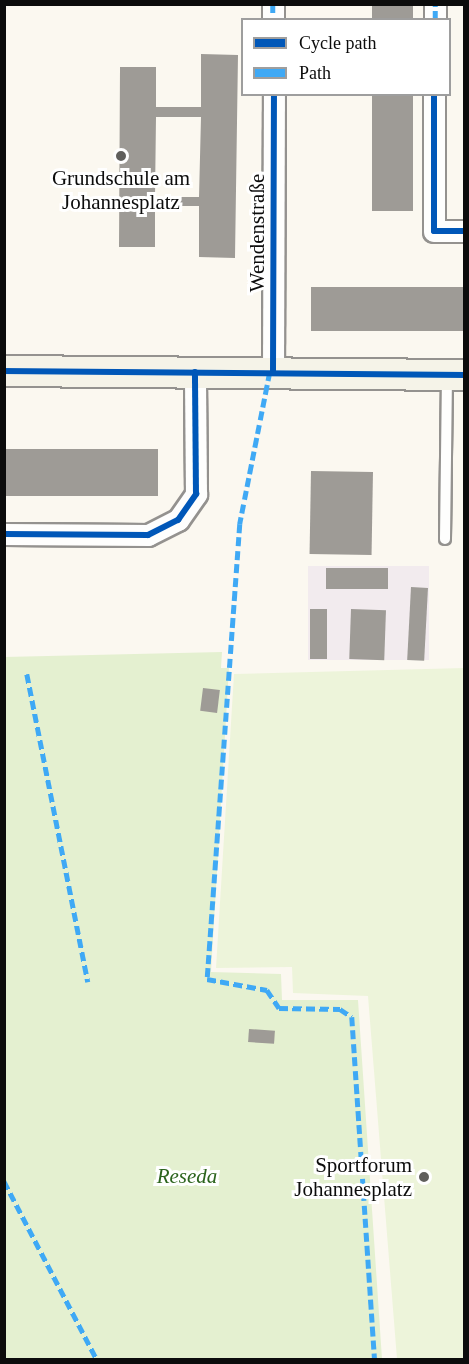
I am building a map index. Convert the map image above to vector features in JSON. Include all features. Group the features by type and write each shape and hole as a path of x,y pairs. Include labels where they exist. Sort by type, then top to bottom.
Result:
{"street":[{"name":"Wendenstraße","path":"273,96 273,372"},
{"path":"434,96 434,231 465,231"},
{"path":"4,371 456,375"},
{"path":"4,534 148,535 178,520 196,494 195,372"}],"lane":[{"path":"445,539 456,375"}],"shaded area":[{"path":"308,566 429,566 429,660 308,660"}],"green space":[{"name":"Reseda","path":"222,652 221,668 229,668 211,972 281,974 282,1000 358,1000 382,1359 5,1359 4,657"},
{"name":"Sportforum Johannesplatz","path":"464,668 464,1359 397,1359 368,996 293,993 292,967 216,968 234,674"}],"building":[{"path":"372,4 413,4 413,18 372,18"},
{"path":"201,54 238,55 235,258 199,257 199,206 155,206 155,247 119,247 120,67 156,67 156,107 201,107","holes":["156,117 201,117 199,197 155,197"]},
{"path":"372,96 413,96 413,211 372,211"},
{"path":"311,287 464,287 464,331 311,331"},
{"path":"4,449 158,449 158,496 4,496"},
{"path":"311,471 373,472 372,555 310,554"},
{"path":"326,568 388,568 388,589 326,589"},
{"path":"411,587 428,588 424,661 407,660"},
{"path":"310,609 327,609 327,659 310,659"},
{"path":"351,609 386,610 384,660 349,659"},
{"path":"203,688 220,690 217,713 200,711"},
{"path":"249,1029 275,1031 274,1044 248,1042"}],"marked path":[{"path":"273,4 273,18"},
{"path":"435,4 435,18"},
{"path":"270,372 240,524 207,979 267,990 279,1008 340,1009 352,1017 375,1360"},
{"path":"27,674 88,982"},
{"path":"4,1181 97,1360"}],"cycle path":[{"path":"273,372 274,96"},
{"path":"434,96 434,231 464,231"},
{"path":"4,371 464,375"},
{"path":"4,534 148,535 178,520 196,494 195,372"}],"place":[{"name":"Grundschule am Johannesplatz","path":"121,156"},
{"name":"Sportforum Johannesplatz","path":"424,1177"}]}
